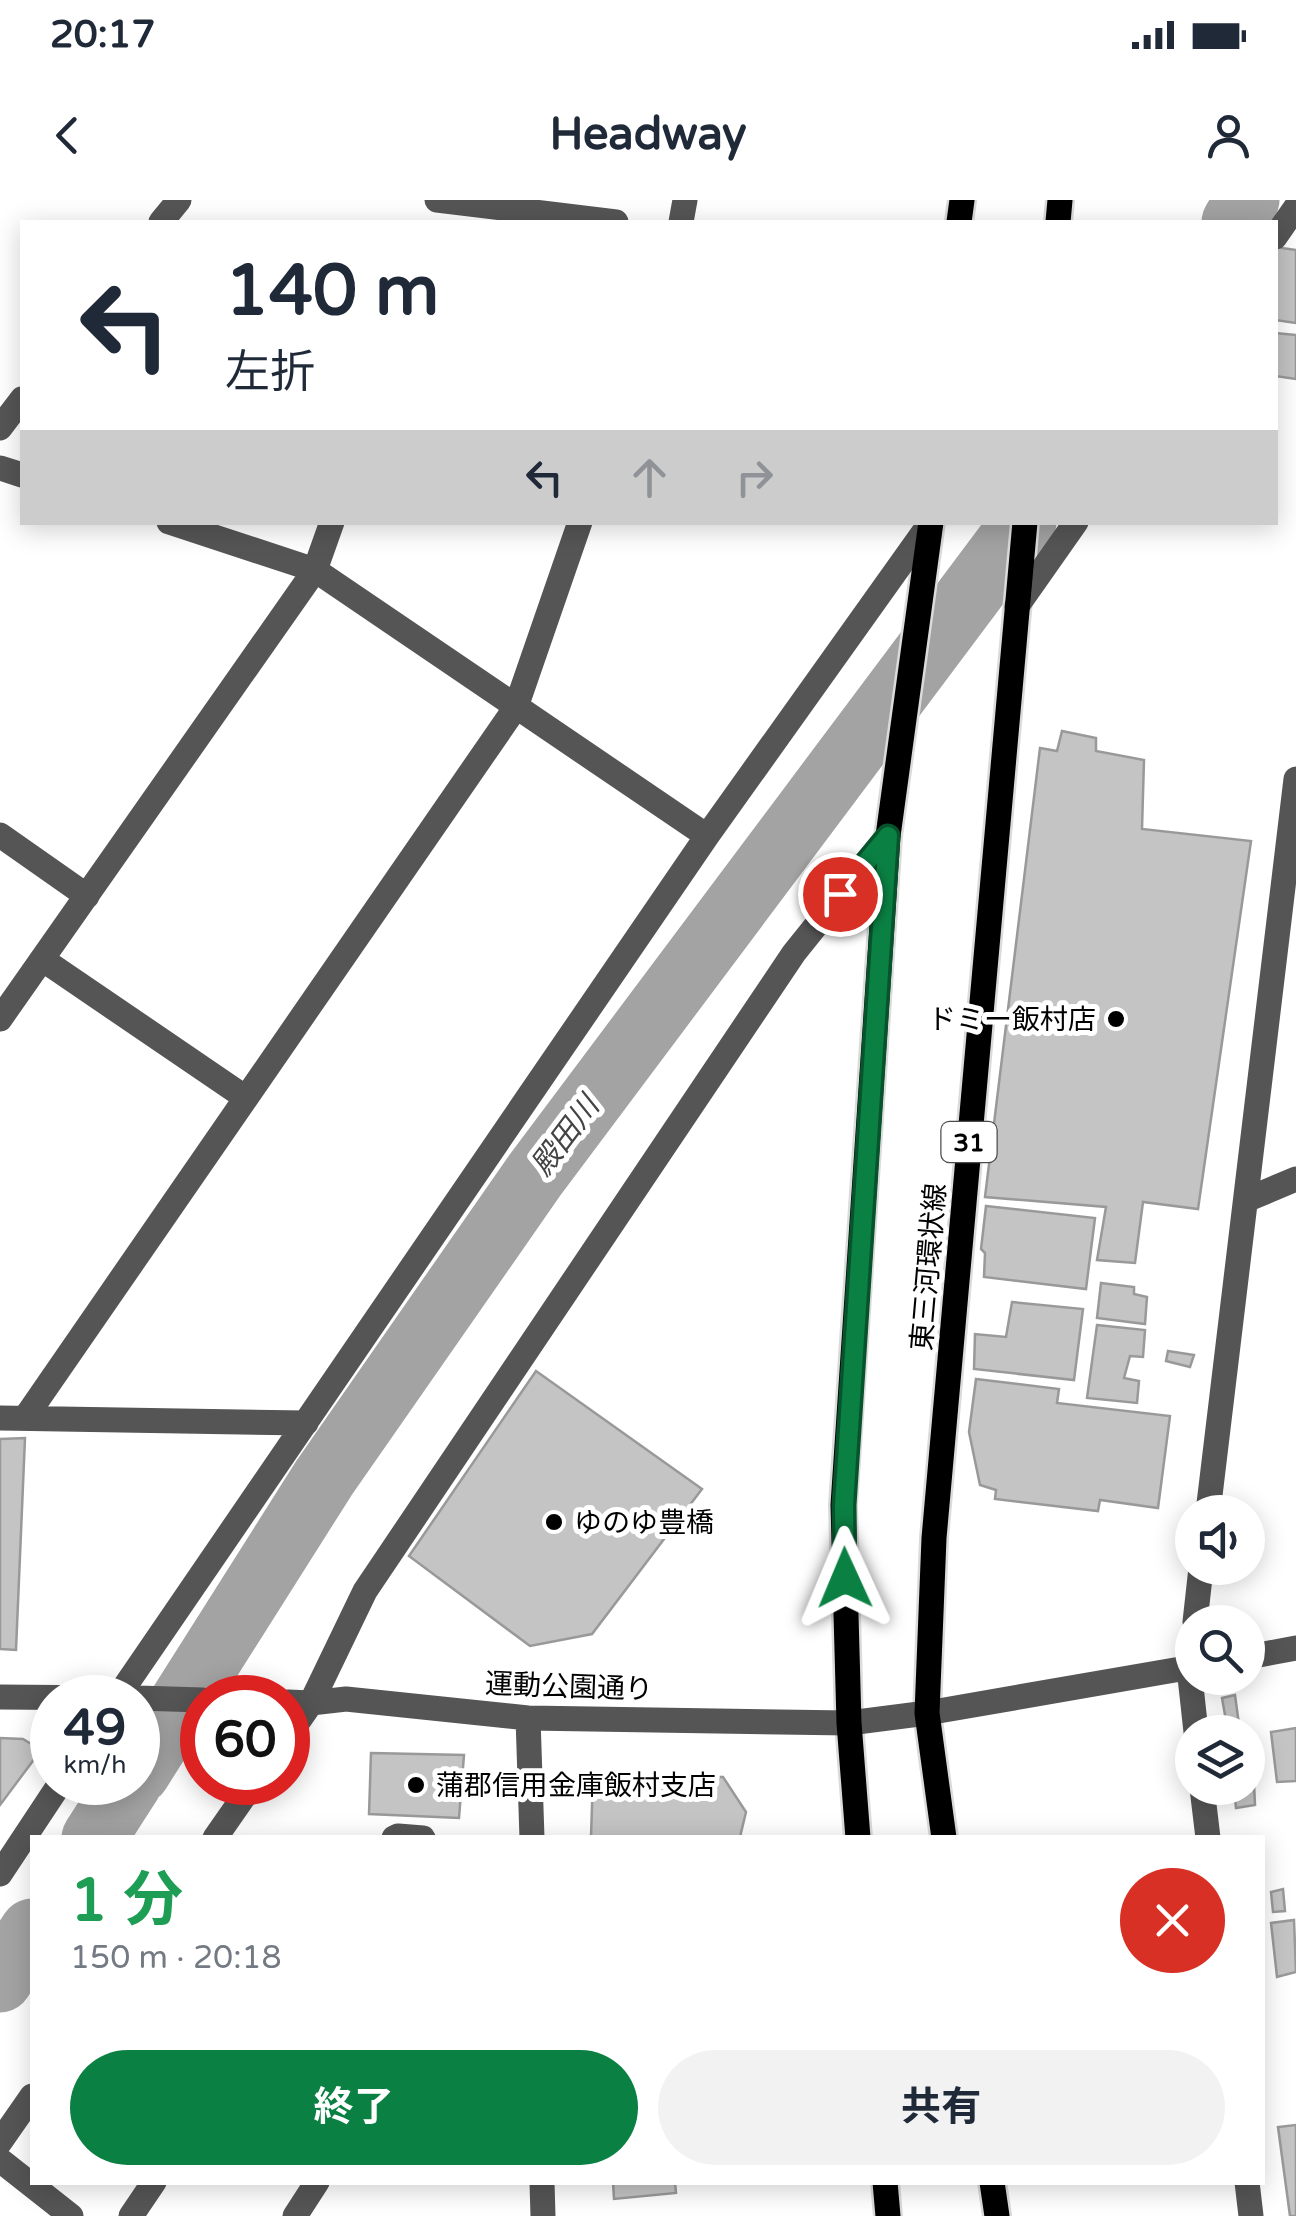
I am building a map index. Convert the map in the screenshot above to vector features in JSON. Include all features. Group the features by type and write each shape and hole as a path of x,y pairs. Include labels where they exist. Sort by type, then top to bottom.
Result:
{"main road":[{"name":"東三河環状線","path":"944,1835 927,1713 934,1538 1025,525"},
{"path":"858,1835 849,1723 844,1505 888,836 929,534"},
{"path":"885,2185 888,2216"},
{"path":"992,2185 997,2216"}],"street":[{"path":"163,220 179,200"},
{"path":"1278,233 1296,207"},
{"path":"442,208 591,220"},
{"path":"0,428 20,402"},
{"path":"178,525 315,570 707,836"},
{"path":"0,1019 315,570 331,525"},
{"path":"12,1418 246,1098 516,707 579,525"},
{"path":"1017,606 1074,525"},
{"path":"133,1675 707,836 929,534"},
{"path":"1210,1495 1246,1200 1287,927 1296,780"},
{"path":"0,836 87,896"},
{"path":"310,1684 365,1591 794,953 888,836"},
{"path":"42,959 246,1098"},
{"path":"1246,1200 1296,1179"},
{"path":"12,1418 306,1423"},
{"path":"1265,1654 1296,1648"},
{"name":"運動公園通り","path":"310,1701 346,1699 528,1718 849,1723 1175,1670"},
{"path":"0,1697 30,1697"},
{"path":"528,1718 532,1835"},
{"path":"0,1874 46,1805"},
{"path":"218,1835 238,1805"},
{"path":"1204,1805 1208,1835"},
{"path":"0,2142 30,2099"},
{"path":"0,2160 30,2184"},
{"path":"32,2185 71,2216"},
{"path":"131,2216 152,2185"},
{"path":"295,2216 315,2185"},
{"path":"542,2185 543,2216"},
{"path":"1247,2185 1250,2216"}],"building":[{"path":"1278,247 1296,250 1296,323 1278,320"},
{"path":"1278,333 1296,335 1296,379 1278,376"},
{"name":"ドミー飯村店","path":"1062,731 1096,738 1096,751 1144,760 1142,829 1251,841 1198,1209 1143,1202 1135,1263 1097,1260 1106,1207 985,1197 1040,748 1057,751"},
{"path":"986,1206 1095,1218 1086,1289 984,1277 985,1253 981,1249"},
{"path":"1101,1283 1134,1287 1134,1294 1147,1297 1145,1324 1097,1318"},
{"path":"1012,1302 1083,1309 1074,1380 974,1369 975,1334 1006,1337"},
{"path":"1097,1325 1145,1330 1143,1357 1130,1356 1124,1378 1139,1381 1137,1403 1087,1398"},
{"path":"1168,1351 1194,1355 1190,1367 1166,1361"},
{"name":"ゆのゆ豊橋","path":"536,1371 702,1489 592,1634 530,1646 409,1556"},
{"path":"976,1379 1059,1389 1057,1403 1170,1416 1158,1508 1100,1500 1098,1511 995,1499 996,1490 980,1485 969,1432"},
{"path":"25,1438 16,1650 0,1649 0,1439"},
{"path":"1235,1695 1238,1715 1225,1715 1222,1698"},
{"path":"1296,1728 1296,1781 1277,1782 1271,1732"},
{"path":"0,1738 23,1739 30,1743 30,1765 0,1805"},
{"name":"蒲郡信用金庫飯村支店","path":"371,1753 464,1755 459,1818 369,1814"},
{"path":"593,1775 723,1777 746,1812 740,1835 591,1835"},
{"path":"1283,1889 1285,1911 1273,1912 1271,1892"},
{"path":"1294,1920 1296,1972 1277,1977 1271,1923"},
{"path":"1296,2125 1296,2216 1290,2216 1278,2127"},
{"path":"613,2185 675,2185 676,2193 614,2199"}],"waterway":[{"name":"殿田川","path":"1235,220 1247,200"},
{"name":"殿田川","path":"160,1737 324,1478 535,1175 1022,525"},
{"name":"殿田川","path":"96,1835 115,1805"},
{"name":"殿田川","path":"0,1980 30,1934"}],"place":[{"name":"ドミー飯村店","path":"1116,1019"},
{"name":"ゆのゆ豊橋","path":"554,1522"},
{"name":"蒲郡信用金庫飯村支店","path":"416,1785"}],"route":[{"path":"840,894 888,836 844,1505 845,1578"}]}
